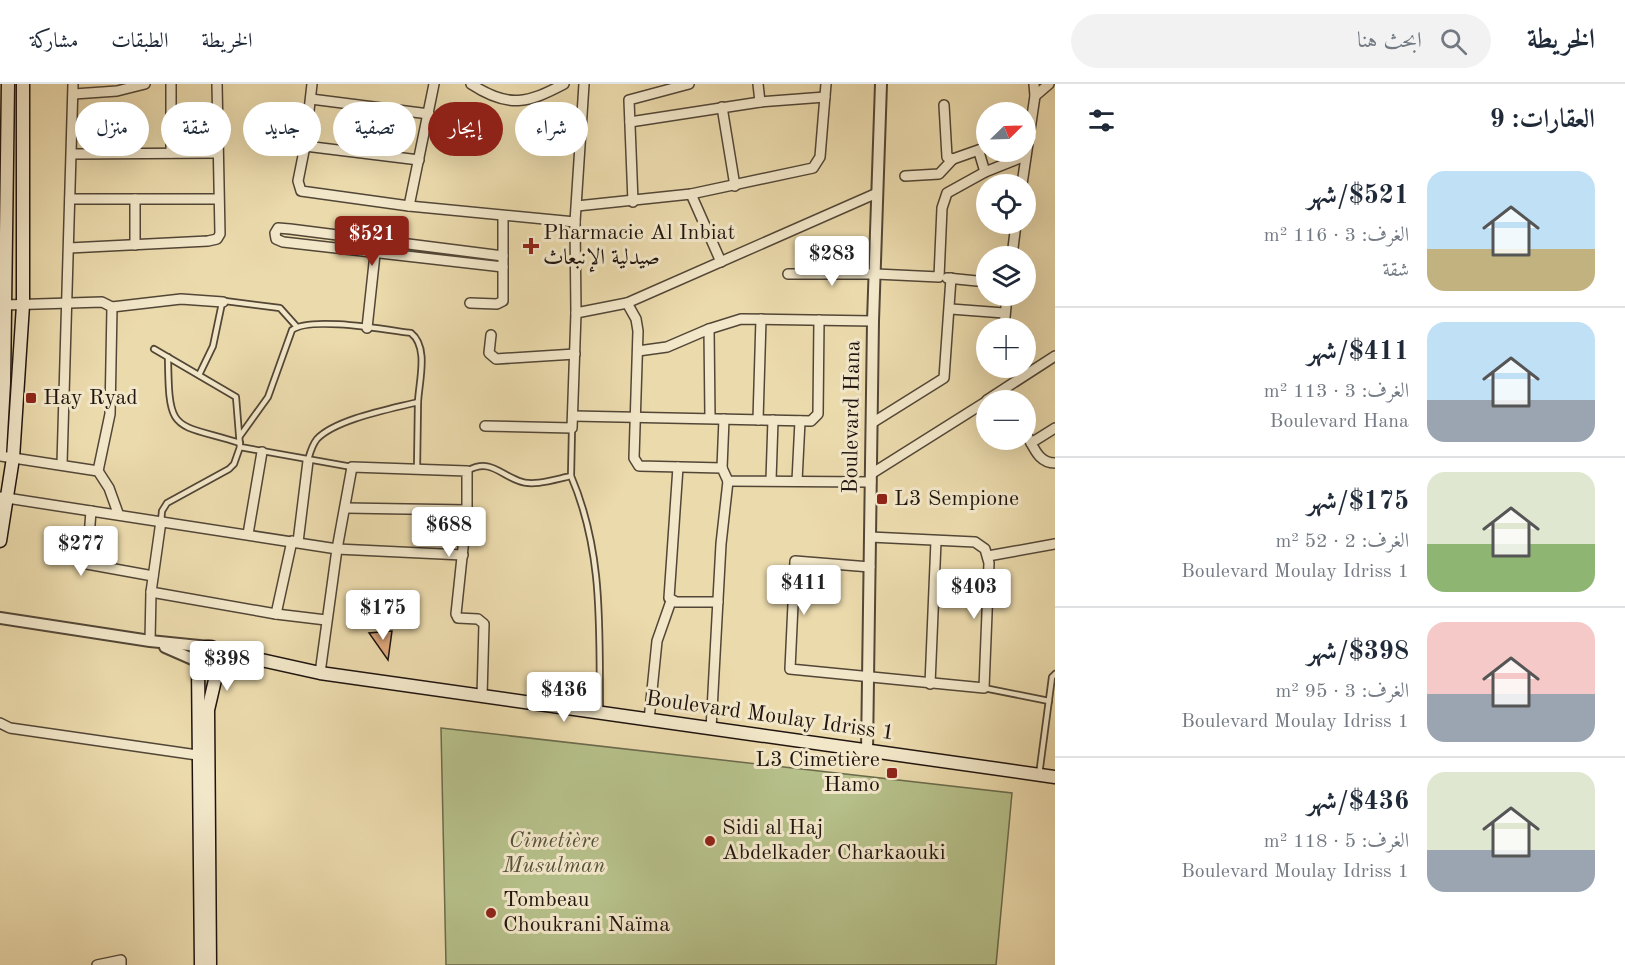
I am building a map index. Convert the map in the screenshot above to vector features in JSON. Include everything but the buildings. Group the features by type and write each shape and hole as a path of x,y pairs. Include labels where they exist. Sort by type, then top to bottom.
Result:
{"main road":[{"path":"0,454 8,84"},
{"path":"0,541 3,498 13,458 24,287 22,84"},
{"path":"201,965 203,755 208,710 221,656 213,648 201,650 198,663 203,755 210,965"},
{"name":"Boulevard Moulay Idriss 1","path":"213,648 320,673 1055,777"},
{"name":"Boulevard Moulay Idriss 1","path":"219,666 266,662"},
{"path":"198,663 208,671 219,666"}],"street":[{"path":"62,464 73,89 117,92 145,84"},
{"path":"171,84 171,102"},
{"path":"217,84 217,102"},
{"path":"311,102 312,84"},
{"path":"431,102 434,84"},
{"path":"471,84 510,100 522,101 530,101 564,84"},
{"path":"485,426 572,428 576,313 574,222 577,206 584,84"},
{"path":"633,202 630,98 689,84"},
{"path":"758,84 759,102"},
{"path":"577,206 633,202 692,194 811,169 818,165 826,84"},
{"name":"Boulevard Hana","path":"867,752 873,321 881,84"},
{"path":"1034,84 1034,102"},
{"path":"1035,96 1049,84"},
{"path":"630,122 759,102 825,97"},
{"path":"311,99 428,114"},
{"path":"944,105 947,157 953,159"},
{"path":"722,107 735,186"},
{"path":"409,206 428,119"},
{"path":"321,148 419,160"},
{"path":"905,176 939,174 953,159 976,152"},
{"path":"72,153 161,153"},
{"path":"69,248 208,242 217,239 220,234 217,156"},
{"path":"303,156 298,180 301,191 409,206 574,222"},
{"path":"984,162 985,172"},
{"path":"947,193 985,172 1010,162"},
{"path":"939,174 947,193 942,208 939,277"},
{"path":"576,313 627,303 877,193"},
{"path":"692,194 721,262"},
{"path":"70,199 217,199"},
{"path":"135,199 135,245"},
{"path":"470,303 502,303 503,216"},
{"path":"503,256 282,228 277,229 274,233 276,239 284,242 504,267"},
{"path":"330,247 332,234"},
{"path":"367,328 369,239"},
{"path":"428,259 429,247"},
{"path":"788,274 876,273 976,281"},
{"path":"872,423 944,378 951,309 951,278"},
{"path":"3,289 24,287"},
{"path":"5,305 102,302 112,307 181,299 223,302"},
{"path":"627,303 636,319 638,351 635,463 639,466 722,468"},
{"path":"1004,318 1005,306"},
{"path":"112,307 110,414 98,471 109,488 118,513"},
{"path":"951,309 1004,313"},
{"path":"638,351 667,347 709,329 741,319 873,321"},
{"path":"758,420 761,319"},
{"path":"573,416 811,421 818,414 819,320"},
{"path":"709,329 710,418"},
{"path":"491,335 489,353 496,359 575,354"},
{"path":"1036,368 1055,356"},
{"path":"1002,390 1020,378"},
{"path":"728,481 871,478 976,408"},
{"path":"711,729 728,481 722,468 724,419"},
{"path":"771,480 773,420"},
{"path":"797,481 800,421"},
{"path":"1036,440 1055,428"},
{"path":"1036,450 1042,460 1055,463"},
{"path":"248,534 262,452"},
{"path":"0,454 98,471"},
{"path":"276,614 295,542 308,461"},
{"path":"320,673 337,549 352,467 468,471 468,510 456,614 459,618 478,619 484,624 482,696"},
{"path":"649,720 657,641 671,601 678,467"},
{"path":"3,498 118,513 337,549 463,555"},
{"path":"346,508 468,510"},
{"path":"92,511 87,564 153,576"},
{"path":"150,641 151,592 161,521"},
{"path":"870,537 975,542 985,549 988,556 984,688 789,669 795,561 870,567"},
{"path":"930,684 936,541"},
{"path":"988,556 1055,544"},
{"path":"151,592 276,614 326,620"},
{"path":"671,601 718,602"},
{"path":"0,618 150,641 213,648"},
{"path":"150,641 198,663"},
{"path":"0,723 10,728 203,755"},
{"path":"98,965 121,960 121,965"}],"lane":[{"path":"199,375 213,346 223,302 280,308 288,313 297,327"},
{"path":"240,436 268,397 292,330 297,327 329,323 411,333 418,338 422,347 417,469"},
{"path":"154,349 236,397 240,436 240,445 234,464 229,469 167,503 162,511 161,521"},
{"path":"168,357 170,405 177,421 186,428 262,452 352,467"},
{"path":"308,461 312,446 325,433 346,424 418,402"},
{"path":"572,428 571,476 590,528 597,571 600,713"},
{"path":"468,471 475,466 494,466 520,482 529,483 571,476"},
{"path":"1039,775 1055,674"},
{"path":"984,688 1049,701"},
{"path":"1048,708 1055,710"}],"green space":[{"name":"Cimetière Musulman","path":"441,728 1012,793 996,965 446,965"}],"place":[{"name":"Pharmacie Al Inbiat صيدلية الإنبعاث","path":"531,246"},
{"name":"Hay Ryad","path":"31,398"},
{"name":"L3 Sempione","path":"882,499"},
{"name":"L3 Cimetière Hamo","path":"892,773"},
{"name":"Sidi al Haj Abdelkader Charkaouki","path":"710,841"},
{"name":"Tombeau Choukrani Naïma","path":"491,913"}]}
